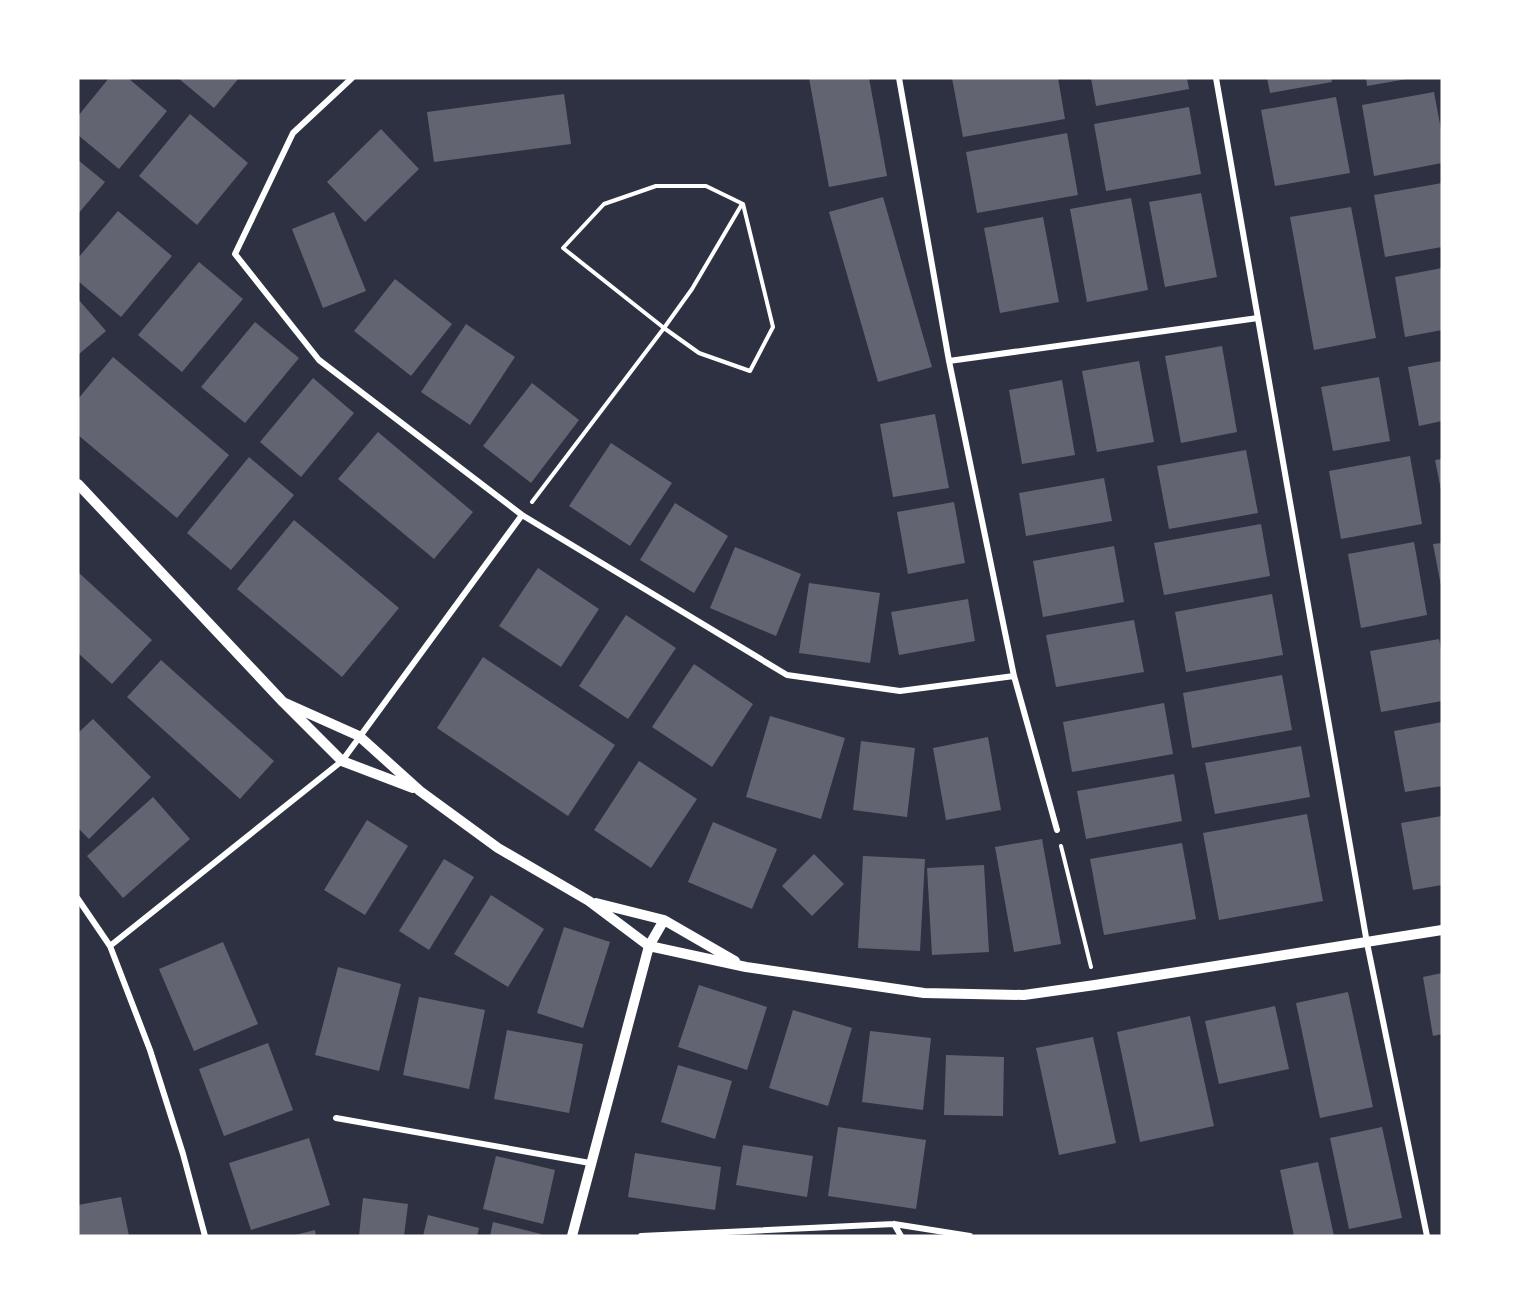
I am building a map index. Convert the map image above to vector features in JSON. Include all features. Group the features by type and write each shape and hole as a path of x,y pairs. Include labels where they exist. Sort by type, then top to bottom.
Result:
{"street":[{"path":"352,78 293,133 235,254 319,360 522,515 787,675 900,691 1014,676"},
{"path":"899,78 949,361 1014,676 1057,830"},
{"path":"1216,78 1367,942 1427,1236"},
{"path":"949,361 1258,318"},
{"path":"78,484 283,702 342,761 420,790"},
{"path":"110,946 342,761 522,515"},
{"path":"283,702 359,736 420,790 498,848 589,901 649,946 746,967 924,993 1024,994 1095,985 1442,930"},
{"path":"78,899 110,946 150,1050 183,1154 205,1236"},
{"path":"589,901 664,920 746,967"},
{"path":"572,1236 649,946 664,920"},
{"path":"336,1118 590,1163"},
{"path":"894,1224 901,1236"},
{"path":"641,1236 894,1224 970,1236"}],"path":[{"path":"656,186 706,186 743,204 773,327 750,371 699,353 563,248 604,204 656,186"},
{"path":"522,515 692,289 743,204"},
{"path":"1057,830 1095,985"}],"building":[{"path":"109,78 128,78 167,111 119,169 78,135 78,116"},
{"path":"178,78 239,78 214,108"},
{"path":"809,78 869,78 887,176 829,187"},
{"path":"952,78 1058,78 1065,119 963,137"},
{"path":"1091,78 1187,78 1189,89 1096,106"},
{"path":"1267,78 1331,78 1332,82 1270,93"},
{"path":"1366,78 1407,78 1407,79 1367,86"},
{"path":"1434,92 1442,135 1442,163 1374,176 1362,105"},
{"path":"564,94 571,144 434,162 427,112"},
{"path":"1336,97 1350,173 1275,186 1261,110"},
{"path":"1189,107 1201,174 1106,191 1094,124"},
{"path":"190,114 248,163 197,225 139,176"},
{"path":"381,129 419,169 365,222 327,182"},
{"path":"1067,133 1078,195 977,213 966,152"},
{"path":"78,160 105,182 78,214"},
{"path":"1442,183 1442,247 1385,257 1374,195"},
{"path":"1201,193 1217,277 1165,287 1149,202"},
{"path":"883,197 932,367 878,382 829,212"},
{"path":"1131,198 1148,290 1087,302 1070,209"},
{"path":"1351,207 1376,338 1314,350 1290,217"},
{"path":"118,211 172,256 121,317 78,281 78,258"},
{"path":"334,212 366,291 323,308 292,229"},
{"path":"1043,217 1059,302 1000,313 984,228"},
{"path":"199,262 243,299 182,372 138,335"},
{"path":"1442,268 1442,330 1405,337 1395,277"},
{"path":"395,279 452,324 411,376 354,331"},
{"path":"78,299 106,331 78,355"},
{"path":"255,322 299,358 245,423 201,387"},
{"path":"466,324 515,357 470,425 421,392"},
{"path":"1222,346 1237,432 1181,443 1165,356"},
{"path":"113,357 229,455 177,518 78,435 78,399"},
{"path":"1139,361 1154,442 1097,452 1082,371"},
{"path":"1442,361 1442,421 1419,426 1408,367"},
{"path":"1379,377 1390,441 1333,451 1321,387"},
{"path":"313,378 354,413 301,477 260,442"},
{"path":"1062,380 1075,455 1022,464 1009,390"},
{"path":"532,383 579,420 531,483 483,446"},
{"path":"935,414 949,488 893,497 880,424"},
{"path":"378,432 473,512 434,559 338,479"},
{"path":"611,443 672,483 630,546 569,506"},
{"path":"1246,450 1258,513 1169,529 1157,466"},
{"path":"1410,456 1422,524 1341,539 1329,471"},
{"path":"249,457 294,495 231,570 187,533"},
{"path":"1442,459 1442,490 1441,490 1435,460"},
{"path":"1104,478 1112,521 1026,536 1019,493"},
{"path":"954,502 965,563 908,574 897,512"},
{"path":"675,503 728,536 694,593 640,560"},
{"path":"294,520 399,608 342,677 237,589"},
{"path":"1261,524 1270,576 1164,595 1154,543"},
{"path":"1414,542 1427,615 1361,628 1348,554"},
{"path":"1442,543 1442,586 1441,586 1433,544"},
{"path":"1114,546 1124,602 1043,617 1033,561"},
{"path":"735,547 801,574 776,636 710,608"},
{"path":"538,568 599,609 561,667 499,626"},
{"path":"78,572 152,640 112,684 78,653"},
{"path":"809,583 880,593 870,663 799,653"},
{"path":"1272,594 1283,655 1186,672 1175,612"},
{"path":"968,599 975,641 899,655 891,612"},
{"path":"626,615 676,648 628,719 579,686"},
{"path":"1134,620 1144,672 1056,687 1046,635"},
{"path":"1439,639 1442,654 1442,701 1381,712 1370,651"},
{"path":"483,657 615,745 568,816 437,728"},
{"path":"161,660 274,761 240,799 127,697"},
{"path":"694,664 753,704 712,767 652,727"},
{"path":"1282,675 1292,730 1192,748 1183,693"},
{"path":"1164,703 1173,754 1072,772 1063,722"},
{"path":"770,716 845,738 821,819 746,797"},
{"path":"93,719 151,777 89,839 78,828 78,733"},
{"path":"1442,722 1442,786 1405,792 1394,731"},
{"path":"988,737 1001,810 946,820 933,748"},
{"path":"861,741 915,748 907,817 853,810"},
{"path":"1301,746 1310,797 1215,814 1205,763"},
{"path":"639,761 697,799 651,868 594,830"},
{"path":"1174,774 1182,821 1086,839 1077,791"},
{"path":"153,797 190,839 123,898 87,856"},
{"path":"1307,814 1323,901 1219,920 1203,833"},
{"path":"1442,816 1442,885 1413,890 1401,823"},
{"path":"367,820 408,846 365,915 324,890"},
{"path":"713,822 777,849 752,909 688,882"},
{"path":"1042,839 1061,944 1014,952 995,847"},
{"path":"1182,843 1196,919 1104,935 1090,859"},
{"path":"814,854 844,884 812,916 782,886"},
{"path":"863,856 925,859 920,951 858,948"},
{"path":"444,859 474,877 429,950 399,931"},
{"path":"984,865 989,952 932,955 927,868"},
{"path":"491,895 544,929 508,987 454,954"},
{"path":"564,927 610,942 583,1028 537,1013"},
{"path":"223,942 258,1024 194,1051 159,969"},
{"path":"338,967 401,984 379,1071 315,1055"},
{"path":"1442,973 1442,1034 1433,1036 1423,977"},
{"path":"699,985 767,1007 747,1070 678,1047"},
{"path":"1348,992 1373,1107 1320,1118 1296,1003"},
{"path":"419,997 485,1010 469,1089 403,1075"},
{"path":"1275,1006 1289,1069 1219,1084 1205,1021"},
{"path":"793,1010 852,1028 828,1106 769,1088"},
{"path":"1190,1016 1214,1126 1140,1142 1117,1032"},
{"path":"507,1030 583,1044 569,1113 494,1099"},
{"path":"870,1031 931,1038 923,1110 862,1102"},
{"path":"1093,1037 1116,1143 1059,1155 1036,1048"},
{"path":"268,1043 293,1110 224,1136 199,1069"},
{"path":"946,1055 1004,1057 1003,1116 944,1115"},
{"path":"678,1065 732,1081 715,1139 661,1122"},
{"path":"838,1127 926,1140 916,1209 828,1196"},
{"path":"1382,1127 1402,1218 1349,1229 1330,1138"},
{"path":"309,1138 330,1205 251,1230 229,1163"},
{"path":"743,1145 813,1156 807,1197 736,1185"},
{"path":"635,1153 721,1167 715,1210 628,1197"},
{"path":"496,1156 555,1170 543,1224 483,1209"},
{"path":"1318,1162 1334,1236 1294,1236 1280,1170"},
{"path":"121,1197 129,1236 78,1236 78,1205"},
{"path":"363,1198 408,1204 404,1236 359,1236"},
{"path":"428,1215 479,1228 477,1236 423,1236"},
{"path":"493,1222 541,1234 541,1236 490,1236"},
{"path":"315,1230 316,1236 295,1236 295,1235"}]}
